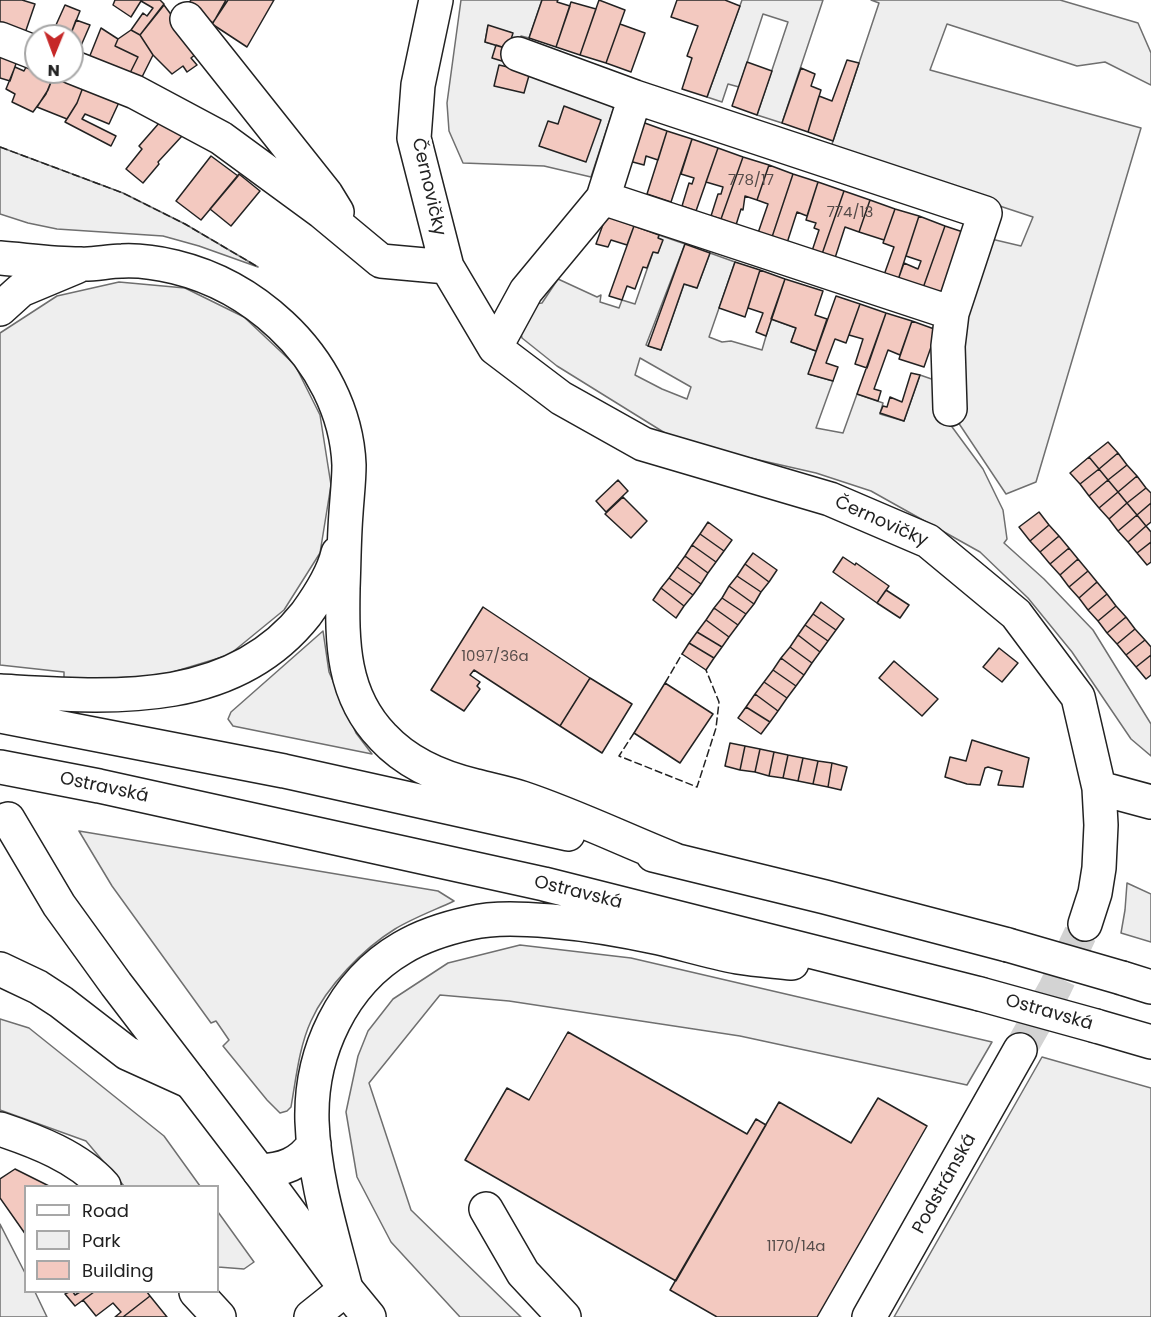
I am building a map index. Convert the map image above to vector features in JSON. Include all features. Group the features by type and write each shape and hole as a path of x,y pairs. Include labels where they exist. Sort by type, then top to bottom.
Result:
{"main road":[{"name":"Černovičky","path":"436,0 418,85 414,138 447,267 495,348 561,398 644,444 830,499 928,541 1016,614 1078,697 1099,788 1101,825 1099,868 1086,924"},
{"path":"187,19 327,194 349,235"},
{"path":"0,39 24,48"},
{"path":"518,54 635,97 985,213 952,313 948,346 950,409"},
{"path":"84,72 135,92 221,138 322,212 381,261 447,267"},
{"path":"495,348 526,291 603,198 635,97"},
{"path":"236,149 237,131 256,107"},
{"path":"603,198 952,313"},
{"path":"0,242 82,264"},
{"path":"0,258 82,264 122,261 149,262 195,272 220,282 248,298 291,335 309,354 324,378 342,423 349,466 342,632 345,660 351,684 362,710 384,738 418,764 437,774 521,797 675,860"},
{"path":"5,301 43,279 82,264"},
{"path":"0,691 100,696 149,694 190,686 226,675 264,654 293,631 325,585 337,559 345,531"},
{"path":"0,716 306,775 496,817 1008,945 1136,982"},
{"name":"Ostravská","path":"0,767 99,786 544,884 928,980 1151,1042"},
{"path":"1099,788 1151,802"},
{"path":"8,819 59,905 116,984 259,1171 346,1290 369,1317"},
{"path":"346,1290 324,1200 314,1144 312,1109 315,1076 324,1041 337,1016 371,971 403,947 447,929 472,922 570,923 624,931 739,957 928,980"},
{"path":"0,969 38,987 61,1002 127,1053 191,1082"},
{"name":"Podstránská","path":"869,1317 1020,1050"},
{"path":"0,1129 34,1140 92,1173 103,1185"},
{"path":"259,1171 281,1169 295,1164 307,1155 314,1144"},
{"path":"486,1209 523,1273 564,1317"},
{"path":"311,1317 346,1290"},
{"path":"197,1293 219,1317"}],"green space":[{"path":"461,0 542,0 529,38 521,36 516,51 508,49 512,33 488,26 485,42 496,45 512,64 615,104 591,177 544,166 463,163 449,131 447,103"},
{"path":"742,0 823,0 782,123 757,115 788,22 763,14 739,87 728,84 722,102 707,97"},
{"path":"871,0 1060,0 1138,23 1151,53 1151,85 1105,62 1077,66 947,24 930,70 1141,128 1036,482 1006,494 954,416 952,347 987,238 1021,246 1033,217 830,150 879,3"},
{"path":"0,147 123,193 185,224 258,267 163,236 57,229 0,214"},
{"path":"659,235 685,244 646,345 661,350 684,284 697,288 710,253 735,262 709,337 762,350 771,319 796,328 791,342 816,351 809,374 833,381 816,428 843,433 857,394 883,403 880,414 904,421 920,375 946,384 944,416 983,469 1003,510 1007,539 1004,543 1044,579 1093,630 1151,724 1151,756 1131,739 1072,652 1028,598 980,552 871,491 816,473 693,445 665,433 557,366 522,338 519,326 527,305 542,303 558,279 597,297 601,295 600,302 619,308 622,300 635,304 653,252 658,253 662,240 658,238","holes":["640,358 691,387 687,399 635,375"]},
{"path":"119,282 185,288 244,317 295,365 320,415 331,485 320,553 284,610 229,655 160,676 64,680 64,672 0,665 0,333 57,296"},
{"path":"323,631 329,672 356,733 372,754 233,726 228,719 231,712"},
{"path":"79,831 438,891 454,901 409,921 383,937 359,957 336,982 318,1008 307,1031 298,1063 291,1107 280,1113 223,1046 229,1040 216,1021 211,1023 112,886"},
{"path":"1127,883 1151,894 1151,942 1121,933"},
{"path":"520,945 631,958 992,1042 967,1085 740,1036 509,1001 440,995 369,1083 411,1210 521,1317 460,1317 391,1242 357,1177 346,1112 358,1056 368,1031 393,999 448,963"},
{"path":"0,1019 29,1028 164,1136 199,1185 123,1185 86,1141 0,1110"},
{"path":"1042,1057 1151,1088 1151,1317 894,1317"},
{"path":"219,1213 254,1262 244,1269 219,1267"},
{"path":"0,1224 24,1271 24,1293 35,1293 47,1317 0,1317"}],"building":[{"path":"0,0 22,0 35,4 28,24 24,24 23,39 0,32"},
{"path":"115,0 160,0 164,4 140,35 131,30 143,13 147,16 153,8 141,1 131,17 113,5"},
{"path":"191,0 226,0 213,23 188,4"},
{"path":"228,0 274,0 247,47 212,24"},
{"path":"542,0 558,0 557,2 570,6 556,47 529,38"},
{"path":"599,0 625,10 606,63 580,55"},
{"path":"677,0 725,0 740,6 707,97 682,89 692,58 687,56 698,26 671,17"},
{"path":"571,2 596,9 580,55 556,47"},
{"path":"65,5 80,11 75,24 56,24"},
{"path":"164,5 196,54 191,58 197,65 187,72 183,66 172,74 153,55 140,35"},
{"path":"76,20 90,25 84,39 84,24 74,24"},
{"path":"620,24 645,33 631,72 606,63"},
{"path":"488,25 513,33 508,49 485,42"},
{"path":"101,28 118,39 115,46 138,57 127,79 87,63"},
{"path":"131,30 140,35 153,55 139,83 127,79 138,57 115,46 118,39"},
{"path":"496,45 508,49 512,64 492,58"},
{"path":"0,48 19,55 10,81 0,78"},
{"path":"847,60 859,63 833,141 808,132 819,96 832,101"},
{"path":"747,62 772,71 757,115 732,106"},
{"path":"499,65 530,72 524,93 494,86"},
{"path":"15,67 24,71 24,84 50,84 33,112 12,102 15,94 6,89"},
{"path":"801,68 815,74 811,86 821,90 808,132 782,123"},
{"path":"85,82 77,103 67,119 37,107 50,84 84,84"},
{"path":"85,82 121,98 109,124 85,114 82,119 116,136 111,146 65,122 77,103"},
{"path":"564,106 601,120 586,162 539,146 548,121 558,124"},
{"path":"160,122 182,136 158,162 159,164 143,183 126,169 142,149 139,146"},
{"path":"642,122 667,131 658,160 646,156 644,165 629,161"},
{"path":"667,131 692,139 671,202 647,194"},
{"path":"692,139 718,148 696,211 682,206 689,183 692,184 694,178 681,174"},
{"path":"718,148 743,157 721,219 711,216 718,194 721,194 723,187 706,182"},
{"path":"211,156 238,176 201,220 176,201"},
{"path":"743,157 769,165 757,200 745,196 743,210 741,209 736,225 721,219"},
{"path":"769,165 793,174 772,237 758,233 768,204 757,200"},
{"path":"239,174 260,191 231,226 210,209"},
{"path":"793,174 818,182 807,216 797,212 787,243 772,237"},
{"path":"818,182 844,191 822,254 812,251 819,230 814,228 816,223 806,220"},
{"path":"844,191 870,200 859,232 845,227 835,258 822,254"},
{"path":"870,200 895,209 884,240 859,232"},
{"path":"895,209 919,216 898,280 884,275 894,247 883,243"},
{"path":"606,216 634,226 627,245 611,240 608,247 596,244"},
{"path":"919,216 945,226 923,288 898,280 904,263 918,269 921,261 906,256"},
{"path":"634,226 659,235 658,238 663,240 658,253 653,252 647,268 643,267 635,289 627,286 622,300 609,296"},
{"path":"945,226 969,234 948,297 923,288"},
{"path":"685,244 710,253 697,288 684,284 661,350 648,346"},
{"path":"735,262 760,270 745,317 719,308"},
{"path":"760,270 785,279 766,336 756,332 763,313 748,308"},
{"path":"785,279 823,291 815,315 827,319 816,351 791,342 796,328 771,319"},
{"path":"836,296 860,304 846,343 835,339 826,363 838,367 833,381 808,374"},
{"path":"860,304 886,313 867,368 855,364 863,339 849,335"},
{"path":"886,313 912,321 900,355 888,350 874,389 881,391 878,401 857,394"},
{"path":"912,321 937,330 924,367 899,359"},
{"path":"911,373 920,375 904,421 880,413 883,406 887,407 890,397 902,402"},
{"path":"1108,442 1118,453 1099,469 1089,457"},
{"path":"1118,453 1127,465 1108,480 1099,469"},
{"path":"1089,457 1099,469 1080,484 1070,473"},
{"path":"1127,465 1137,476 1118,492 1108,480"},
{"path":"1099,469 1108,480 1089,496 1080,484"},
{"path":"1137,476 1146,488 1127,503 1118,492"},
{"path":"618,480 628,491 606,512 596,501"},
{"path":"1108,480 1118,492 1099,508 1089,496"},
{"path":"1146,488 1151,493 1151,503 1137,515 1127,503"},
{"path":"1118,492 1127,503 1109,519 1099,508"},
{"path":"623,497 647,521 631,538 605,514"},
{"path":"1127,503 1137,515 1118,531 1109,519"},
{"path":"1151,503 1151,522 1146,526 1137,515"},
{"path":"1039,512 1049,525 1030,541 1019,527"},
{"path":"1137,515 1146,526 1128,542 1118,531"},
{"path":"708,522 732,540 724,551 700,534"},
{"path":"1049,525 1059,536 1040,552 1030,541"},
{"path":"1146,526 1151,532 1151,542 1137,553 1128,542"},
{"path":"700,534 724,551 716,562 692,545"},
{"path":"1059,536 1069,548 1050,564 1040,552"},
{"path":"1151,542 1151,562 1147,565 1137,553"},
{"path":"692,545 716,562 708,573 685,556"},
{"path":"1069,548 1078,559 1060,575 1050,564"},
{"path":"753,553 777,570 769,582 745,564"},
{"path":"685,556 708,573 701,584 677,567"},
{"path":"843,557 855,565 856,563 889,586 877,603 833,572"},
{"path":"1078,559 1088,571 1069,587 1060,575"},
{"path":"745,564 769,582 761,592 737,576"},
{"path":"677,567 701,584 693,595 669,578"},
{"path":"1088,571 1097,582 1079,598 1069,587"},
{"path":"737,576 761,592 754,604 729,586"},
{"path":"669,578 693,595 684,606 661,588"},
{"path":"1097,582 1107,594 1088,610 1079,598"},
{"path":"729,586 754,604 746,614 722,598"},
{"path":"661,588 684,606 676,618 653,600"},
{"path":"886,590 909,605 900,618 877,603"},
{"path":"1107,594 1116,606 1098,621 1088,610"},
{"path":"722,598 746,614 738,625 714,608"},
{"path":"821,602 844,619 836,630 813,614"},
{"path":"1116,606 1126,617 1107,633 1098,621"},
{"path":"483,607 590,678 560,726 474,670 470,675 480,682 477,686 480,689 464,711 431,690"},
{"path":"714,608 738,625 729,637 706,620"},
{"path":"813,614 836,630 828,641 805,625"},
{"path":"1126,617 1135,629 1117,644 1107,633"},
{"path":"706,620 729,637 722,647 697,632"},
{"path":"805,625 828,641 820,652 798,635"},
{"path":"1135,629 1145,640 1126,655 1117,644"},
{"path":"697,632 722,647 714,658 689,643"},
{"path":"798,635 820,652 812,663 790,647"},
{"path":"1145,640 1151,647 1151,655 1136,667 1126,655"},
{"path":"689,643 714,658 706,670 682,654"},
{"path":"790,647 812,663 804,675 781,658"},
{"path":"999,648 1018,663 1002,682 983,667"},
{"path":"1151,655 1151,675 1146,679 1136,667"},
{"path":"781,658 804,675 796,686 773,670"},
{"path":"894,661 938,699 922,716 879,678"},
{"path":"773,670 796,686 787,698 764,682"},
{"path":"590,678 632,704 602,753 560,726"},
{"path":"764,682 787,698 778,711 755,694"},
{"path":"665,683 713,714 680,763 634,733"},
{"path":"755,694 778,711 770,722 746,707"},
{"path":"746,707 770,722 761,734 738,718"},
{"path":"972,740 1029,758 1023,787 998,785 1002,771 988,767 985,768 980,785 967,784 945,777 950,757 966,761"},
{"path":"730,743 745,746 740,770 725,766"},
{"path":"745,746 760,749 755,772 740,770"},
{"path":"760,749 774,752 769,776 755,772"},
{"path":"774,752 788,755 783,778 769,776"},
{"path":"788,755 803,758 798,781 783,778"},
{"path":"803,758 818,761 813,784 798,781"},
{"path":"818,761 832,763 828,787 813,784"},
{"path":"832,763 847,767 841,790 828,787"},
{"path":"568,1032 747,1134 756,1119 766,1125 676,1281 465,1160 507,1088 529,1100"},
{"path":"878,1098 927,1126 817,1317 717,1317 670,1290 779,1102 851,1143"},
{"path":"15,1169 47,1185 24,1185 24,1232 0,1198 0,1179"},
{"path":"74,1293 75,1295 93,1293 75,1306 65,1294"},
{"path":"93,1293 148,1293 150,1296 123,1317 115,1317 121,1312 113,1303 96,1316 83,1300"},
{"path":"150,1296 167,1317 123,1317"}],"tunnel":[{"path":"1020,1050 1055,988 1085,924"}],"fence":[{"path":"0,147 123,193 185,224 258,267"},
{"path":"665,683 682,654"},
{"path":"634,733 619,756 697,787 716,728 719,702 706,670"}]}
